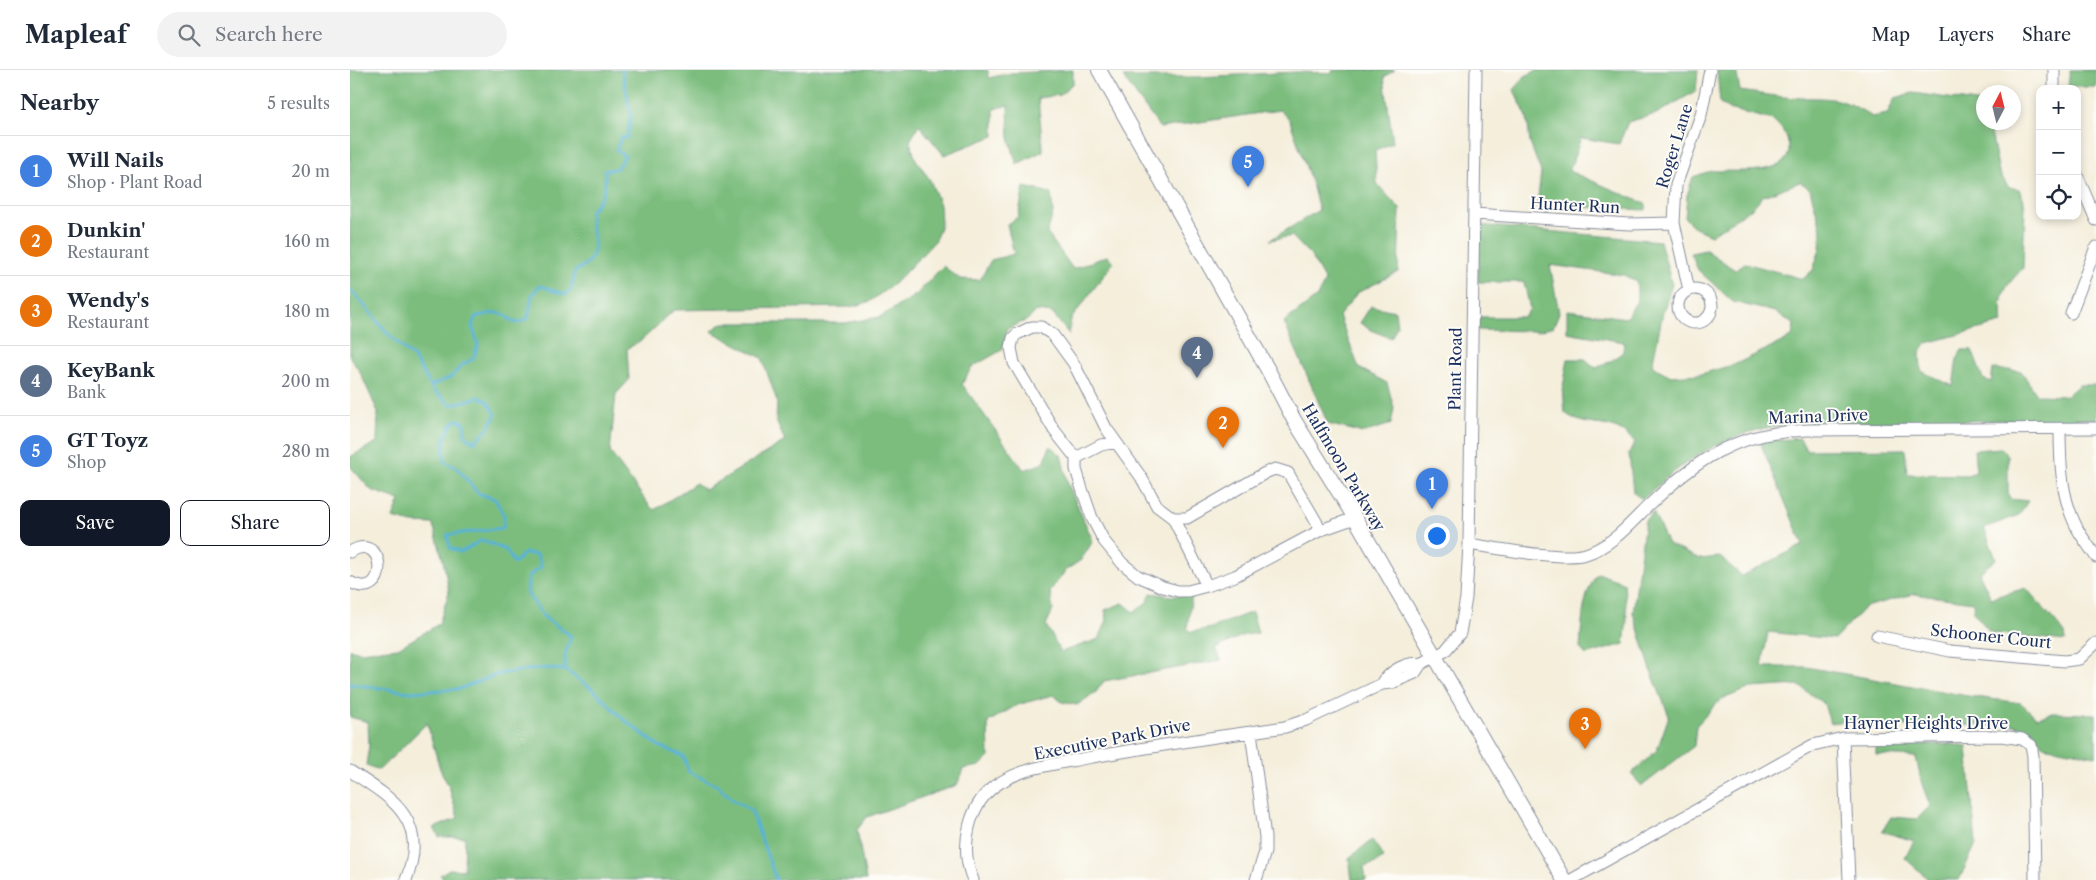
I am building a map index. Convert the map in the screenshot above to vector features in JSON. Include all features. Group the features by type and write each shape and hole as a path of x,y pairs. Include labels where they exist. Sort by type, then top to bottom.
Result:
{"main road":[{"name":"Halfmoon Parkway","path":"1099,70 1294,420 1355,518 1564,880"}],"street":[{"name":"Plant Road","path":"1436,657 1455,640 1463,623 1469,544 1476,70"},
{"name":"Roger Lane","path":"1689,290 1674,223 1676,185 1701,115 1710,70"},
{"path":"2054,70 2054,85"},
{"path":"2077,175 2096,220"},
{"name":"Hunter Run","path":"1474,214 1620,223 1674,223"},
{"path":"2071,312 2096,247"},
{"path":"1207,586 1173,518 1157,506 1141,477 1106,428 1074,364 1054,335 1041,327 1032,327 1017,334 1013,338 1011,348 1014,363 1054,430 1076,458 1082,490 1092,518 1104,540 1122,563 1138,576 1162,587 1188,591 1207,586 1235,576 1321,530 1355,518"},
{"name":"Marina Drive","path":"1469,544 1552,555 1584,554 1601,547 1618,535 1673,482 1693,466 1721,449 1758,435 1787,430 2096,428"},
{"path":"2060,429 2060,462 2064,488 2077,528 2096,557"},
{"path":"1076,458 1101,444 1116,442"},
{"path":"1173,518 1187,518 1265,473 1275,470 1288,473 1321,530"},
{"path":"350,552 358,548 368,549 377,556 380,566 378,576 370,584 360,586 350,582"},
{"name":"Schooner Court","path":"1876,636 1950,651 2065,661 2079,659 2096,643"},
{"name":"Executive Park Drive","path":"973,880 967,861 969,824 972,814 980,802 1000,782 1056,764 1167,744 1285,727 1306,720 1382,684 1392,683 1415,673 1422,664 1436,657"},
{"path":"1251,732 1266,837 1265,852 1256,880"},
{"name":"Hayner Heights Drive","path":"1571,880 1802,751 1828,740 1843,738 2001,736 2022,739 2031,745 2033,756 2036,880"},
{"path":"1843,738 1849,880"},
{"path":"350,771 392,800 411,826 414,847 413,859 406,880"}],"green space":[{"path":"350,70 988,70 988,78 1012,73 1073,70 1073,83 1060,95 1038,98 1043,151 1017,164 1009,138 1008,105 994,109 994,136 944,155 919,125 910,141 915,158 930,180 940,205 941,224 935,241 895,283 869,302 850,307 674,310 643,339 627,349 629,380 616,394 610,452 654,510 696,483 705,490 785,441 776,421 777,401 762,358 711,331 723,323 845,323 880,317 916,295 943,266 960,279 980,280 991,260 1014,254 1007,224 1018,217 1024,187 1051,193 1053,213 1047,233 1073,269 1107,256 1114,262 1071,319 1069,334 1052,313 1037,311 1027,320 1007,329 1002,350 972,367 962,384 1024,470 1044,463 1050,446 1061,455 1068,484 1093,541 1081,560 1066,570 1050,591 1053,610 1046,625 1061,652 1099,639 1107,620 1105,610 1123,603 1134,612 1147,602 1151,593 1171,596 1192,595 1187,628 1191,632 1211,628 1252,612 1258,633 1244,635 1216,648 1221,660 1104,681 1096,692 1077,705 1062,702 1053,695 1017,705 988,722 989,757 980,766 963,769 957,785 867,817 857,830 866,880 446,880 440,875 449,869 464,870 465,837 439,837 434,828 458,818 449,787 440,769 427,723 379,770 366,765 369,746 368,722 350,717 350,649 360,652 398,648 439,624 449,592 433,524 412,523 393,518 400,500 371,490 350,466 350,457 377,442 378,412 359,370 350,358"},
{"path":"1333,70 1395,70 1384,77 1393,143 1375,150 1377,184 1400,209 1398,272 1357,293 1339,316 1359,368 1387,383 1394,408 1391,424 1363,433 1328,424 1284,322 1317,297 1325,281 1311,256 1292,236 1270,240 1319,210 1290,121 1280,110 1160,128 1123,77 1199,77 1296,72 1332,73"},
{"path":"1538,70 1698,70 1696,91 1656,114 1628,122 1619,144 1581,138 1569,171 1646,204 1646,210 1537,205 1541,172 1530,143 1527,117 1514,90 1525,76"},
{"path":"1717,70 1736,70 1740,91 1783,97 1839,100 1860,109 1872,117 1887,114 1895,98 1913,93 1976,102 1976,130 1990,130 1999,172 2008,187 2019,189 2025,205 2023,268 2004,292 2001,305 2002,323 1927,343 1920,352 1921,371 1953,386 1957,359 1962,350 1972,350 1983,379 1991,382 1993,369 2021,371 2037,395 2066,396 2079,385 2096,385 2096,419 1803,423 1785,425 1752,432 1720,443 1690,460 1642,499 1633,492 1629,453 1635,442 1617,429 1583,422 1565,413 1563,387 1568,359 1585,359 1596,368 1611,361 1623,352 1624,342 1567,332 1567,310 1626,318 1637,301 1637,282 1624,275 1550,265 1559,313 1553,327 1538,331 1478,330 1479,317 1524,317 1530,309 1524,282 1478,282 1478,225 1660,241 1672,285 1663,312 1652,366 1671,376 1701,374 1736,364 1792,337 1794,324 1775,312 1733,302 1698,270 1691,253 1706,250 1735,270 1745,263 1803,279 1813,270 1820,249 1821,229 1810,189 1800,182 1763,196 1752,208 1711,235 1695,228 1685,218 1687,195 1693,177 1712,171 1745,171 1771,168 1781,163 1788,156 1789,146 1787,138 1773,120 1729,109 1720,103"},
{"path":"2070,70 2096,70 2096,87 2068,85"},
{"path":"1371,306 1395,311 1397,326 1391,338 1373,331 1360,323"},
{"path":"1800,438 1806,450 1905,449 1907,474 1967,475 1976,472 1974,450 2001,448 2008,455 2008,492 2010,499 2028,501 2019,515 1984,528 1996,559 1979,573 1991,598 2026,588 2065,633 2066,641 1991,633 1974,613 1973,602 1914,594 1865,607 1835,639 1768,632 1762,667 1806,667 1968,696 2021,703 2037,718 2052,713 2096,714 2096,756 2043,746 2034,732 2014,725 1859,726 1848,721 1830,723 1824,704 1798,685 1751,688 1720,700 1696,726 1694,746 1642,786 1631,774 1657,750 1669,716 1653,676 1633,613 1645,520 1653,512 1668,544 1699,559 1720,557 1742,576 1803,545 1760,442"},
{"path":"1598,573 1624,583 1627,619 1624,644 1586,655 1580,648 1581,629 1586,599"},
{"path":"1952,744 1967,747 1976,844 1959,880 1929,880 1905,858 1914,841 1882,831 1891,817 1917,819 1930,806 1921,781 1916,757 1876,755 1876,745"},
{"path":"1372,840 1384,857 1376,863 1364,867 1366,880 1352,880 1349,858"}],"waterway":[{"path":"431,386 451,377 462,365 473,359 478,345 472,325 476,316 501,313 513,322 522,321 528,318 532,295 539,286 566,294 571,290 575,271 585,265 590,259 594,246 590,212 603,193 605,170 616,169 625,156 616,150 621,137 627,138 631,116 622,70"},
{"path":"350,289 389,335 414,358 434,391 451,405 479,397 487,401 496,414 488,429 474,442 465,435 464,422 456,420 446,434 444,456 445,462 457,468 478,493 495,499 504,515 503,528 447,535 450,548 461,552 482,540 506,550 514,563 525,553 537,555 541,567 529,576 527,593 544,617 571,636 565,656 565,670 595,691 622,718 659,746 683,756 689,772 718,786 733,800 751,810 776,880"},
{"path":"350,684 410,692 459,689 498,674 544,668 565,670"}],"place":[{"name":"GT Toyz","path":"1248,187"},
{"name":"KeyBank","path":"1197,378"},
{"name":"Dunkin'","path":"1223,448"},
{"name":"Will Nails","path":"1432,509"},
{"name":"Wendy's","path":"1585,749"}]}
